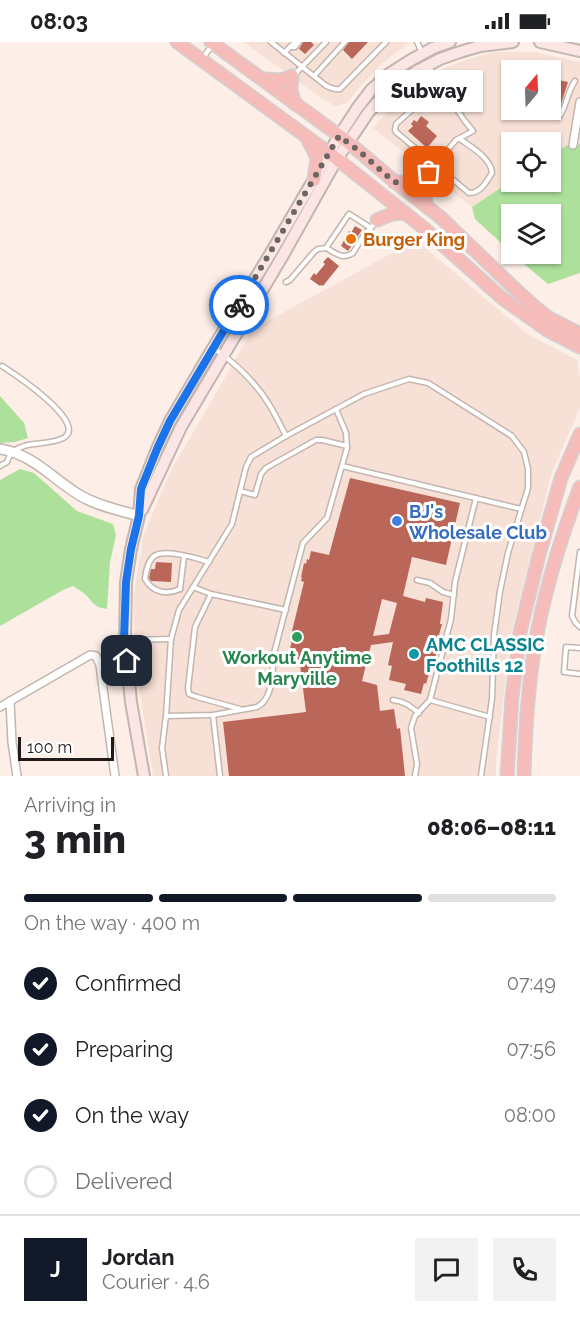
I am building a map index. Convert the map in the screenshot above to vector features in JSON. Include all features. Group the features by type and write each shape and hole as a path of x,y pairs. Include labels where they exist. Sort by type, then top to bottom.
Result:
{"highway":[{"path":"177,42 380,192 502,298 547,330 580,346"},
{"path":"213,42 343,139 439,216 549,318 580,334"},
{"path":"263,79 277,80 292,76 291,90 295,104"},
{"path":"306,136 317,158 314,180"},
{"path":"394,182 408,183 418,180 432,168"},
{"path":"428,208 424,198 424,183 432,168"},
{"path":"374,224 380,210 380,192"},
{"path":"374,224 392,214 405,213"},
{"path":"549,318 580,324"},
{"path":"568,341 580,351"},
{"path":"507,776 512,697 520,632 561,478 580,434"},
{"path":"524,776 532,666 538,631 555,557 580,487"}],"main road":[{"path":"139,516 181,427 282,257 358,107 371,90 389,74 423,54 450,42"},
{"path":"343,139 382,97 428,65 460,52 513,42"},
{"path":"540,42 580,51"},
{"path":"144,776 131,702 124,640 126,582 139,516 141,489 163,435 213,348 314,180 333,156"}],"street":[{"path":"573,145 580,102"},
{"path":"0,449 35,462 85,498 139,516"},
{"path":"0,707 90,655 96,656 100,665 115,776"},
{"path":"10,701 16,776"}],"lane":[{"path":"202,60 213,42"},
{"path":"272,42 333,90 340,89 386,42"},
{"path":"284,53 295,42"},
{"path":"290,47 299,42"},
{"path":"292,76 326,42"},
{"path":"314,76 345,42"},
{"path":"417,42 428,65 473,131 456,140 432,168"},
{"path":"561,115 568,92 575,81"},
{"path":"442,86 396,124 396,132 432,168 470,193 474,193 492,173 492,167 485,158 459,138"},
{"path":"286,282 318,249 326,248 345,257 350,255 374,224 349,214 326,248"},
{"path":"213,348 224,355 249,379 270,405 286,435"},
{"path":"0,466 7,462 11,452 25,445 65,437 68,429 61,414 44,397 2,366"},
{"path":"166,776 162,748 171,639 178,610 232,524 246,467 251,457 286,435 364,394 409,380 428,383 512,436 524,452 528,469 528,488 508,554 500,591 494,635 492,699 481,776"},
{"path":"166,716 213,715 262,704 269,691 273,657 303,543 327,518 342,466 347,446 346,433 336,409"},
{"path":"240,491 255,495 261,474 266,468 316,440 347,446"},
{"path":"342,466 521,509"},
{"path":"415,776 417,764 411,728 415,716 430,700 452,619 455,582 476,498"},
{"path":"580,552 572,616 580,627"},
{"path":"180,589 172,593 154,590 150,582 145,579 146,568 153,558 160,553 197,558 208,562"},
{"path":"180,589 184,556"},
{"path":"150,562 151,569"},
{"path":"417,580 430,583 442,592 454,596"},
{"path":"193,587 211,594 286,610"},
{"path":"180,589 188,594"},
{"path":"211,594 195,627 189,693 241,710"},
{"path":"124,640 171,639"},
{"path":"580,648 567,647 564,672 580,674"},
{"path":"393,700 408,704 418,713"},
{"path":"430,700 490,717"},
{"path":"213,715 220,776"}],"shaded area":[{"path":"244,42 410,42 380,65 350,100 335,106"},
{"path":"495,52 534,52 580,62 580,144 567,145 561,149 561,132 501,132 501,188 472,207 373,128 398,99 423,79 447,67"},
{"path":"416,240 526,333 577,360 580,377 580,408 552,472 511,633 496,776 153,776 136,666 133,600 143,537 169,474 253,329"}],"green space":[{"path":"580,144 580,273 548,284 524,264 561,264 561,204 501,204 501,243 475,219 472,207 501,188 501,192 561,192 561,149 567,145"},
{"path":"0,396 24,423 28,438 0,443"},
{"path":"20,469 34,473 77,511 113,524 116,535 110,562 107,609 95,605 73,586 0,626 0,480"}],"building":[{"path":"303,42 311,42 314,45 305,54 299,49"},
{"path":"349,42 368,42 352,59 343,50"},
{"path":"470,80 474,82 481,95 471,102 461,90"},
{"path":"561,81 568,82 561,104"},
{"path":"421,116 429,122 426,126 437,136 427,148 408,131 413,126 411,124 414,120 417,122"},
{"name":"Burger King","path":"355,226 362,230 348,251 341,246 349,231 351,233"},
{"path":"328,257 339,266 323,286 320,286 310,279 325,264 323,262"},
{"path":"350,478 460,503 446,565 412,557 403,596 425,602 426,598 443,602 439,635 441,635 434,663 432,663 421,694 404,690 406,684 389,680 392,666 388,665 393,642 371,645 362,681 377,685 380,711 394,709 397,729 400,728 405,776 229,776 223,722 306,712 300,665 287,661 304,582 301,581 301,577 304,563 306,564 307,559 309,560 311,551 329,555","holes":["382,599 397,603 389,634 373,636"]},
{"path":"156,562 172,563 171,582 151,581 149,578 151,569 155,569"}],"way so far":[{"path":"239,305 339,136 394,182 408,183 418,180 429,172"}],"place":[{"name":"Subway","path":"429,172"},
{"name":"Burger King","path":"351,239"},
{"name":"BJ's Wholesale Club","path":"397,521"},
{"name":"Workout Anytime Maryville","path":"297,637"},
{"name":"AMC CLASSIC Foothills 12","path":"414,654"}],"route":[{"path":"127,661 124,640 126,582 139,516 141,489 170,421 239,305"}]}
